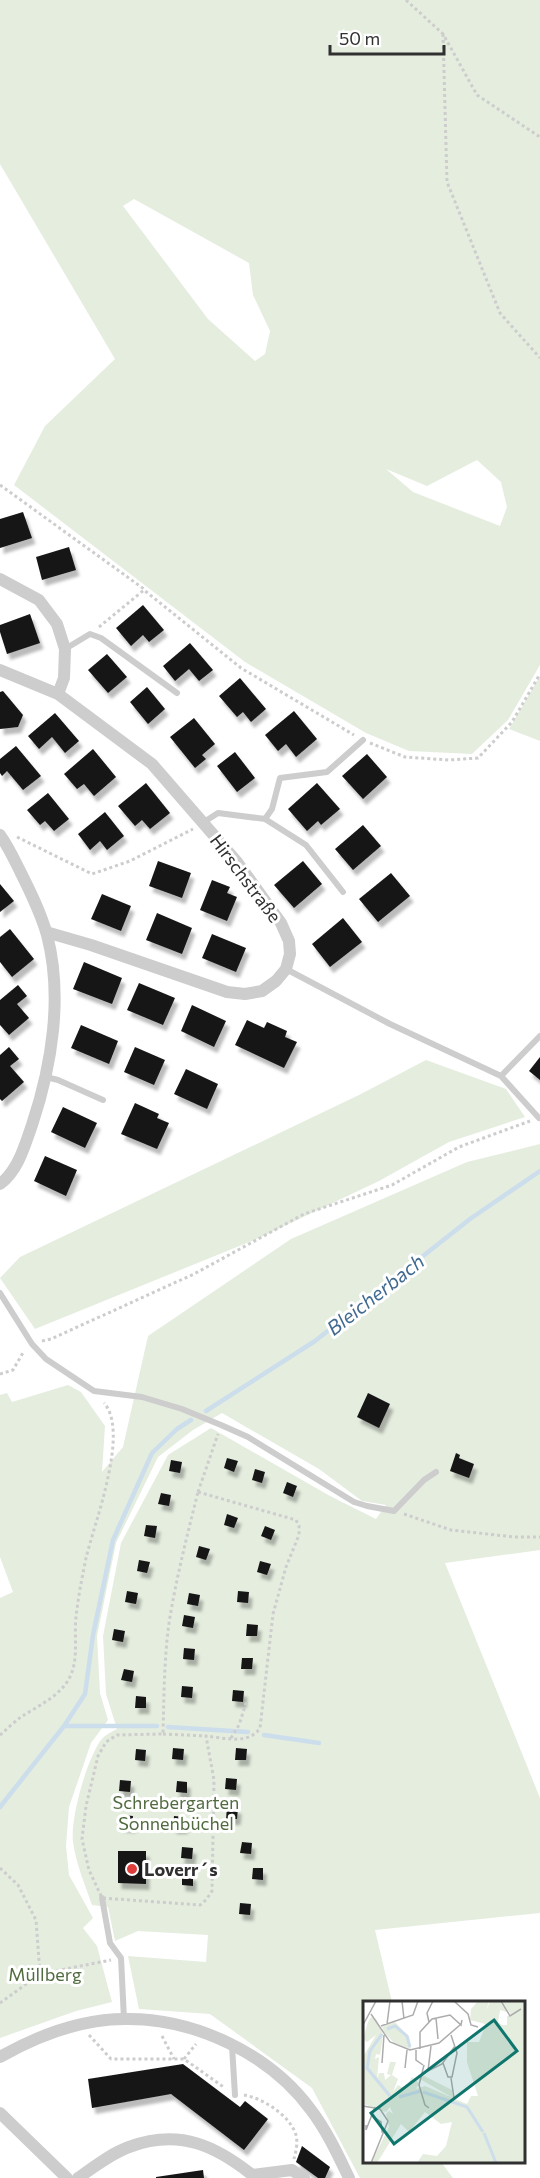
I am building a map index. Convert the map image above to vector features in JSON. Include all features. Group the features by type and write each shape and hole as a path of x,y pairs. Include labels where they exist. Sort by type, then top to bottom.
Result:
{"street":[{"path":"0,579 39,600 57,624 65,649 64,678 58,694"},
{"name":"Hirschstraße","path":"0,670 58,694 152,764 237,862 281,922 289,941 290,954 286,969"},
{"path":"0,1184 10,1177 25,1146 43,1092 52,1036 54,995 51,953 46,932 28,887 2,837"},
{"path":"46,932 91,945 226,992 244,994 262,991 276,981 286,969"},
{"path":"0,2057 36,2038 80,2025 124,2019 162,2022 204,2033 232,2045 262,2063 289,2085 311,2110 331,2141 349,2178"},
{"path":"0,2113 67,2178"},
{"path":"78,2178 129,2146 167,2139 183,2139 229,2156 254,2177 292,2170 304,2178"}],"lane":[{"path":"65,649 90,634 101,638 177,693"},
{"path":"265,819 272,809 280,778 327,772 363,740"},
{"path":"204,822 218,813 265,819 306,845 343,892"},
{"path":"286,969 390,1024 501,1076 539,1118"},
{"path":"501,1076 540,1036"},
{"path":"45,1077 58,1080 103,1100"},
{"path":"0,1293 32,1344 46,1359 94,1392 142,1397 182,1409 221,1425 248,1437 354,1502 394,1511 424,1480 436,1472"},
{"path":"102,1898 110,1943 121,1958 124,2019"},
{"path":"232,2045 235,2095"}],"path":[{"path":"406,0 443,34 477,95 540,137"},
{"path":"443,34 447,182 500,313 540,358"},
{"path":"0,484 144,590 242,668 363,740 405,757 449,760 478,758 512,722 540,674"},
{"path":"104,624 144,590"},
{"path":"2,837 16,837 92,874 130,861 204,822"},
{"path":"0,1374 13,1370 26,1347 51,1339 194,1274 304,1214 392,1185 459,1147 539,1118"},
{"path":"0,1735 19,1718 56,1694 64,1687 72,1672 76,1619 86,1557 104,1499 114,1430 108,1408 94,1392"},
{"path":"163,1734 164,1679 169,1624 179,1567 198,1492 221,1425"},
{"path":"198,1492 296,1520 299,1526 299,1535 286,1567 273,1614 260,1728 248,1739 232,1736 163,1734 117,1735 106,1742 98,1756 86,1806 82,1839 89,1870 102,1898 200,1905 212,1891 214,1780 206,1736"},
{"path":"394,1511 451,1530 514,1537 540,1537"},
{"path":"232,1736 239,1725 247,1700"},
{"path":"0,1868 18,1885 36,1920 40,1974"},
{"path":"0,2003 40,1974 121,1958"},
{"path":"162,2022 162,2036 174,2059"},
{"path":"80,2025 111,2059 184,2059 235,2095 257,2097 284,2117 296,2133 297,2146 292,2170"},
{"path":"184,2059 204,2033"}],"green space":[{"path":"0,0 540,0 540,665 508,720 472,754 409,751 366,733 245,662 14,485 45,426 115,359 0,164","holes":["134,199 249,263 253,295 270,331 265,354 255,361 208,319 123,206","477,460 501,482 507,507 500,526 413,492 386,469 427,486"]},
{"path":"540,676 540,741 509,729"},
{"path":"426,1060 506,1089 525,1117 449,1142 379,1181 259,1238 35,1329 0,1278 20,1257 359,1095"},
{"path":"540,1144 540,1550 445,1563 540,1798 540,1913 375,1930 392,2001 363,2001 363,2163 442,2163 453,2178 360,2178 312,2088 210,2014 139,2009 128,1956 206,1962 208,1935 138,1931 115,1941 108,1907 92,1905 76,1858 73,1832 77,1804 90,1761 101,1740 117,1729 106,1694 103,1636 121,1543 168,1455 211,1428 330,1496 376,1519 386,1505 362,1501 319,1469 222,1413 193,1430 158,1457 116,1543 97,1636 100,1693 108,1720 91,1743 69,1807 66,1846 69,1875 93,1918 83,1928 97,1946 112,2002 76,2011 0,2038 0,1598 13,1592 0,1557 0,1395 7,1393 12,1402 68,1385 81,1392 105,1426 102,1472 123,1447 148,1336 291,1239 467,1162"}],"building":[{"path":"23,512 32,538 0,548 0,519"},
{"path":"69,547 76,570 42,580 36,557"},
{"path":"143,605 164,630 149,642 143,635 131,646 116,628"},
{"path":"30,614 40,643 7,654 0,625"},
{"path":"190,643 213,670 199,681 189,669 175,681 163,666"},
{"path":"107,654 127,677 108,693 88,670"},
{"path":"240,678 266,709 251,722 243,712 237,717 219,696"},
{"path":"147,687 165,709 148,724 130,702"},
{"path":"3,691 23,715 18,727 0,729 0,692"},
{"path":"294,711 317,739 296,757 286,744 278,751 265,735"},
{"path":"55,713 79,741 65,753 52,737 39,749 28,736"},
{"path":"194,718 215,744 202,755 206,759 195,768 170,737"},
{"path":"16,746 41,776 23,790 7,771 2,776 0,773 0,759"},
{"path":"93,749 116,777 94,796 84,784 77,789 64,774"},
{"path":"235,752 255,778 237,792 217,766"},
{"path":"367,754 387,777 363,799 342,776"},
{"path":"146,783 170,813 150,829 142,820 135,826 118,806"},
{"path":"317,783 340,809 321,825 318,821 307,831 288,809"},
{"path":"48,793 69,819 54,831 45,821 40,825 27,810"},
{"path":"105,812 124,836 107,850 100,841 90,850 78,834"},
{"path":"363,825 381,846 353,870 335,849"},
{"path":"158,861 191,873 182,898 149,886"},
{"path":"303,861 322,884 294,908 274,885"},
{"path":"391,873 410,896 378,922 359,899"},
{"path":"212,880 230,887 227,893 237,897 227,921 200,910"},
{"path":"0,884 14,901 0,912"},
{"path":"102,894 131,906 121,931 91,919"},
{"path":"157,913 192,928 182,954 146,940"},
{"path":"343,918 362,942 330,967 312,944"},
{"path":"10,929 34,959 12,977 0,962 0,937"},
{"path":"212,934 246,948 236,972 202,958"},
{"path":"84,962 122,978 112,1004 73,989"},
{"path":"139,983 175,998 163,1025 127,1010"},
{"path":"18,985 27,996 17,1004 29,1018 9,1035 0,1025 0,1000"},
{"path":"192,1005 226,1021 214,1047 181,1031"},
{"path":"247,1020 264,1028 267,1022 287,1031 285,1037 297,1042 284,1068 235,1045"},
{"path":"81,1025 118,1041 109,1064 71,1048"},
{"path":"9,1047 19,1059 10,1066 24,1082 2,1101 0,1099 0,1055"},
{"path":"135,1047 165,1060 154,1085 124,1072"},
{"path":"540,1057 540,1080 529,1071"},
{"path":"186,1069 218,1084 207,1109 174,1094"},
{"path":"135,1103 159,1114 157,1118 169,1123 157,1149 121,1134"},
{"path":"63,1107 97,1123 85,1148 51,1132"},
{"path":"45,1156 77,1170 66,1196 34,1181"},
{"path":"368,1393 390,1404 379,1428 357,1417"},
{"path":"456,1453 460,1455 459,1458 474,1464 469,1478 450,1471"},
{"path":"227,1458 238,1461 234,1472 224,1468"},
{"path":"171,1460 182,1462 180,1473 169,1471"},
{"path":"255,1469 265,1472 262,1483 252,1480"},
{"path":"287,1482 297,1486 293,1497 283,1493"},
{"path":"161,1493 171,1495 169,1506 158,1504"},
{"path":"227,1514 238,1518 234,1528 224,1525"},
{"path":"146,1525 157,1526 155,1538 144,1536"},
{"path":"265,1526 275,1530 271,1540 261,1536"},
{"path":"199,1546 210,1549 206,1560 196,1557"},
{"path":"139,1560 150,1562 147,1573 137,1571"},
{"path":"260,1561 271,1564 267,1575 257,1572"},
{"path":"127,1591 138,1593 136,1604 125,1602"},
{"path":"238,1591 249,1592 248,1603 237,1602"},
{"path":"189,1593 200,1595 198,1606 187,1604"},
{"path":"184,1615 195,1617 193,1628 182,1626"},
{"path":"247,1624 258,1625 257,1636 246,1636"},
{"path":"114,1629 125,1631 123,1642 112,1640"},
{"path":"184,1648 195,1649 194,1660 183,1659"},
{"path":"242,1658 253,1658 252,1669 241,1669"},
{"path":"124,1669 134,1671 132,1682 121,1680"},
{"path":"182,1686 193,1687 192,1698 181,1697"},
{"path":"233,1690 244,1691 243,1702 232,1701"},
{"path":"136,1696 146,1697 146,1708 135,1708"},
{"path":"173,1748 184,1749 183,1760 172,1759"},
{"path":"236,1748 247,1749 246,1760 235,1760"},
{"path":"136,1749 146,1750 145,1761 135,1760"},
{"path":"226,1778 237,1779 236,1790 225,1789"},
{"path":"120,1780 131,1781 130,1792 119,1791"},
{"path":"177,1781 187,1782 187,1793 176,1792"},
{"path":"227,1807 238,1808 237,1819 226,1819"},
{"path":"122,1815 133,1816 132,1827 121,1826"},
{"path":"174,1816 185,1817 184,1828 173,1828"},
{"path":"242,1842 252,1843 251,1854 240,1853"},
{"path":"182,1847 193,1848 192,1859 181,1858"},
{"path":"118,1851 146,1851 146,1884 118,1883"},
{"path":"253,1868 263,1868 263,1880 252,1879"},
{"path":"182,1874 193,1875 193,1886 182,1885"},
{"path":"240,1903 251,1904 250,1915 239,1914"},
{"path":"183,2064 240,2107 245,2101 268,2119 244,2150 171,2094 92,2108 88,2079"},
{"path":"302,2146 330,2167 325,2178 318,2178 296,2162"},
{"path":"203,2170 204,2178 156,2178 156,2177"}],"waterway":[{"name":"Bleicherbach","path":"206,1411 315,1341 470,1219 540,1171"},
{"name":"Bleicherbach","path":"64,1726 85,1694 93,1635 113,1540 152,1453 177,1429 191,1420"},
{"name":"Bleicherbach","path":"0,1807 64,1726 157,1726"},
{"name":"Bleicherbach","path":"168,1727 248,1732"},
{"name":"Bleicherbach","path":"264,1735 319,1743"}],"place":[{"name":"Loverr´s","path":"132,1869"}],"park label":[{"name":"Schrebergarten Sonnenbüchel","path":"176,1812"},
{"name":"Müllberg","path":"45,1974"}]}
